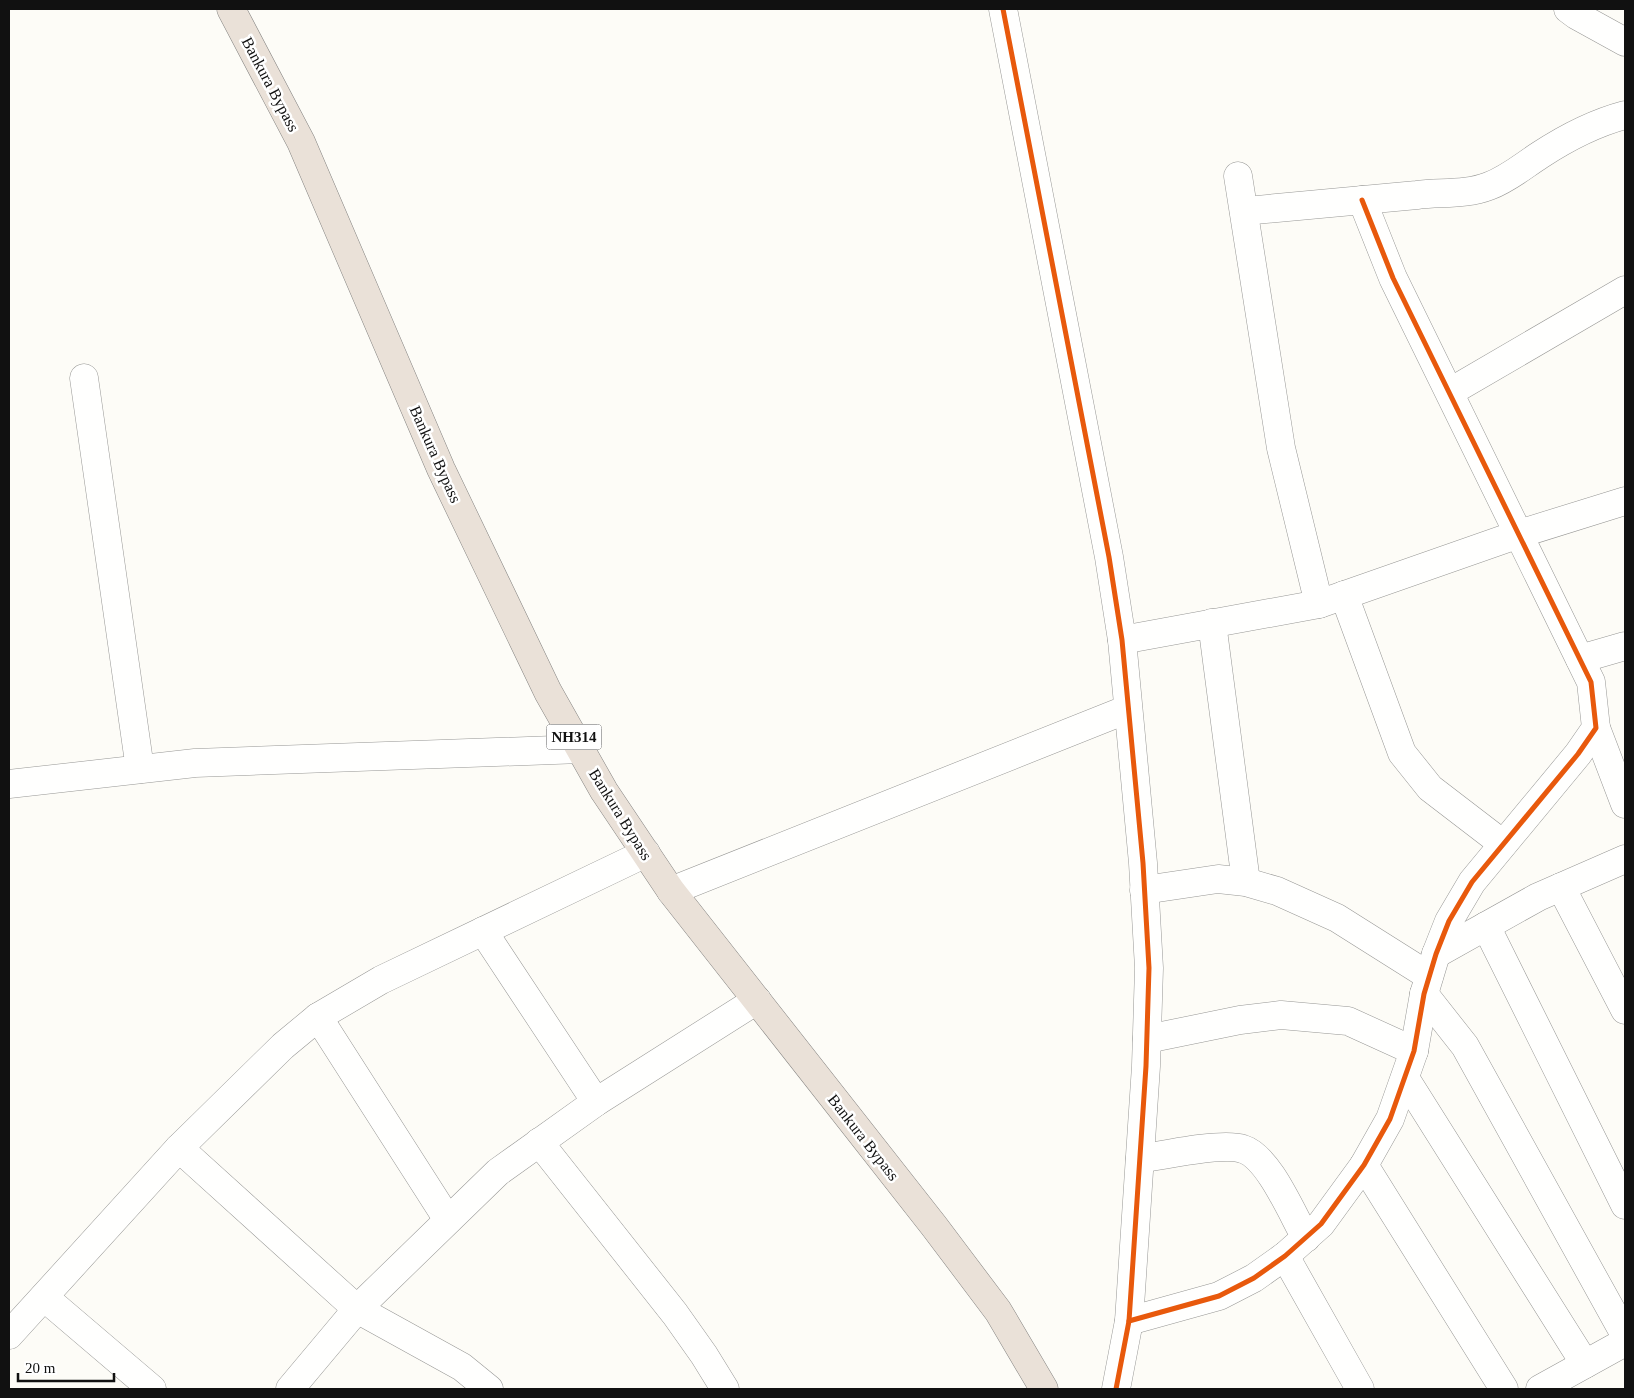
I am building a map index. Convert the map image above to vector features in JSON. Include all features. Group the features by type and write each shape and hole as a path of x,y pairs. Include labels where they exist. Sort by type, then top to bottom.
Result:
{"highway":[{"name":"Bankura Bypass","path":"231,9 301,142 442,469 548,692 604,791 670,891 998,1310 1044,1389"}],"street":[{"path":"1003,9 1109,557 1122,640 1144,890 1149,968 1140,1159 1129,1321 1116,1389"},
{"path":"1568,9 1625,41"},
{"path":"1244,211 1464,192 1488,187 1581,131 1606,120 1625,115"},
{"path":"1238,176 1281,448 1332,599 1402,754 1430,788 1503,844"},
{"path":"1362,200 1393,278 1591,682 1596,728 1625,804"},
{"path":"1450,392 1625,290"},
{"path":"84,378 140,769"},
{"path":"1122,640 1332,599 1519,534 1625,501"},
{"path":"1212,623 1246,882"},
{"path":"1580,659 1625,646"},
{"path":"670,891 1128,709"},
{"path":"1129,1321 1219,1296 1254,1278 1285,1256 1321,1224 1364,1165 1390,1119 1414,1051 1430,975 1449,921 1472,882 1578,754 1596,728"},
{"path":"9,784 195,763 581,749"},
{"path":"9,1335 179,1148 283,1046 318,1017 381,980 646,853"},
{"path":"1430,975 1486,926 1538,897 1625,858"},
{"path":"1144,890 1218,879 1246,882 1277,891 1337,918 1430,975 1466,1046 1625,1335"},
{"path":"1561,887 1625,1010"},
{"path":"1486,926 1625,1205"},
{"path":"482,931 596,1102"},
{"path":"290,1389 357,1309 498,1172 596,1102 757,1000"},
{"path":"1146,1039 1240,1020 1281,1015 1313,1016 1348,1021 1414,1051"},
{"path":"318,1017 448,1220"},
{"path":"1405,1078 1585,1364"},
{"path":"539,1142 675,1314 704,1355 724,1389"},
{"path":"1140,1159 1224,1146 1243,1149 1268,1168 1306,1238"},
{"path":"179,1148 357,1309 462,1367 489,1389"},
{"path":"1364,1165 1504,1389"},
{"path":"1285,1256 1360,1389"},
{"path":"44,1297 152,1389"},
{"path":"1540,1389 1625,1342"}],"cycle path":[{"path":"1003,9 1109,557 1122,640 1143,863 1149,968 1146,1066 1129,1321 1116,1389"},
{"path":"1129,1321 1219,1296 1254,1278 1285,1256 1321,1224 1364,1165 1390,1119 1414,1051 1424,994 1436,954 1449,921 1472,882 1578,754 1596,728 1591,682 1393,278 1362,200"}]}
